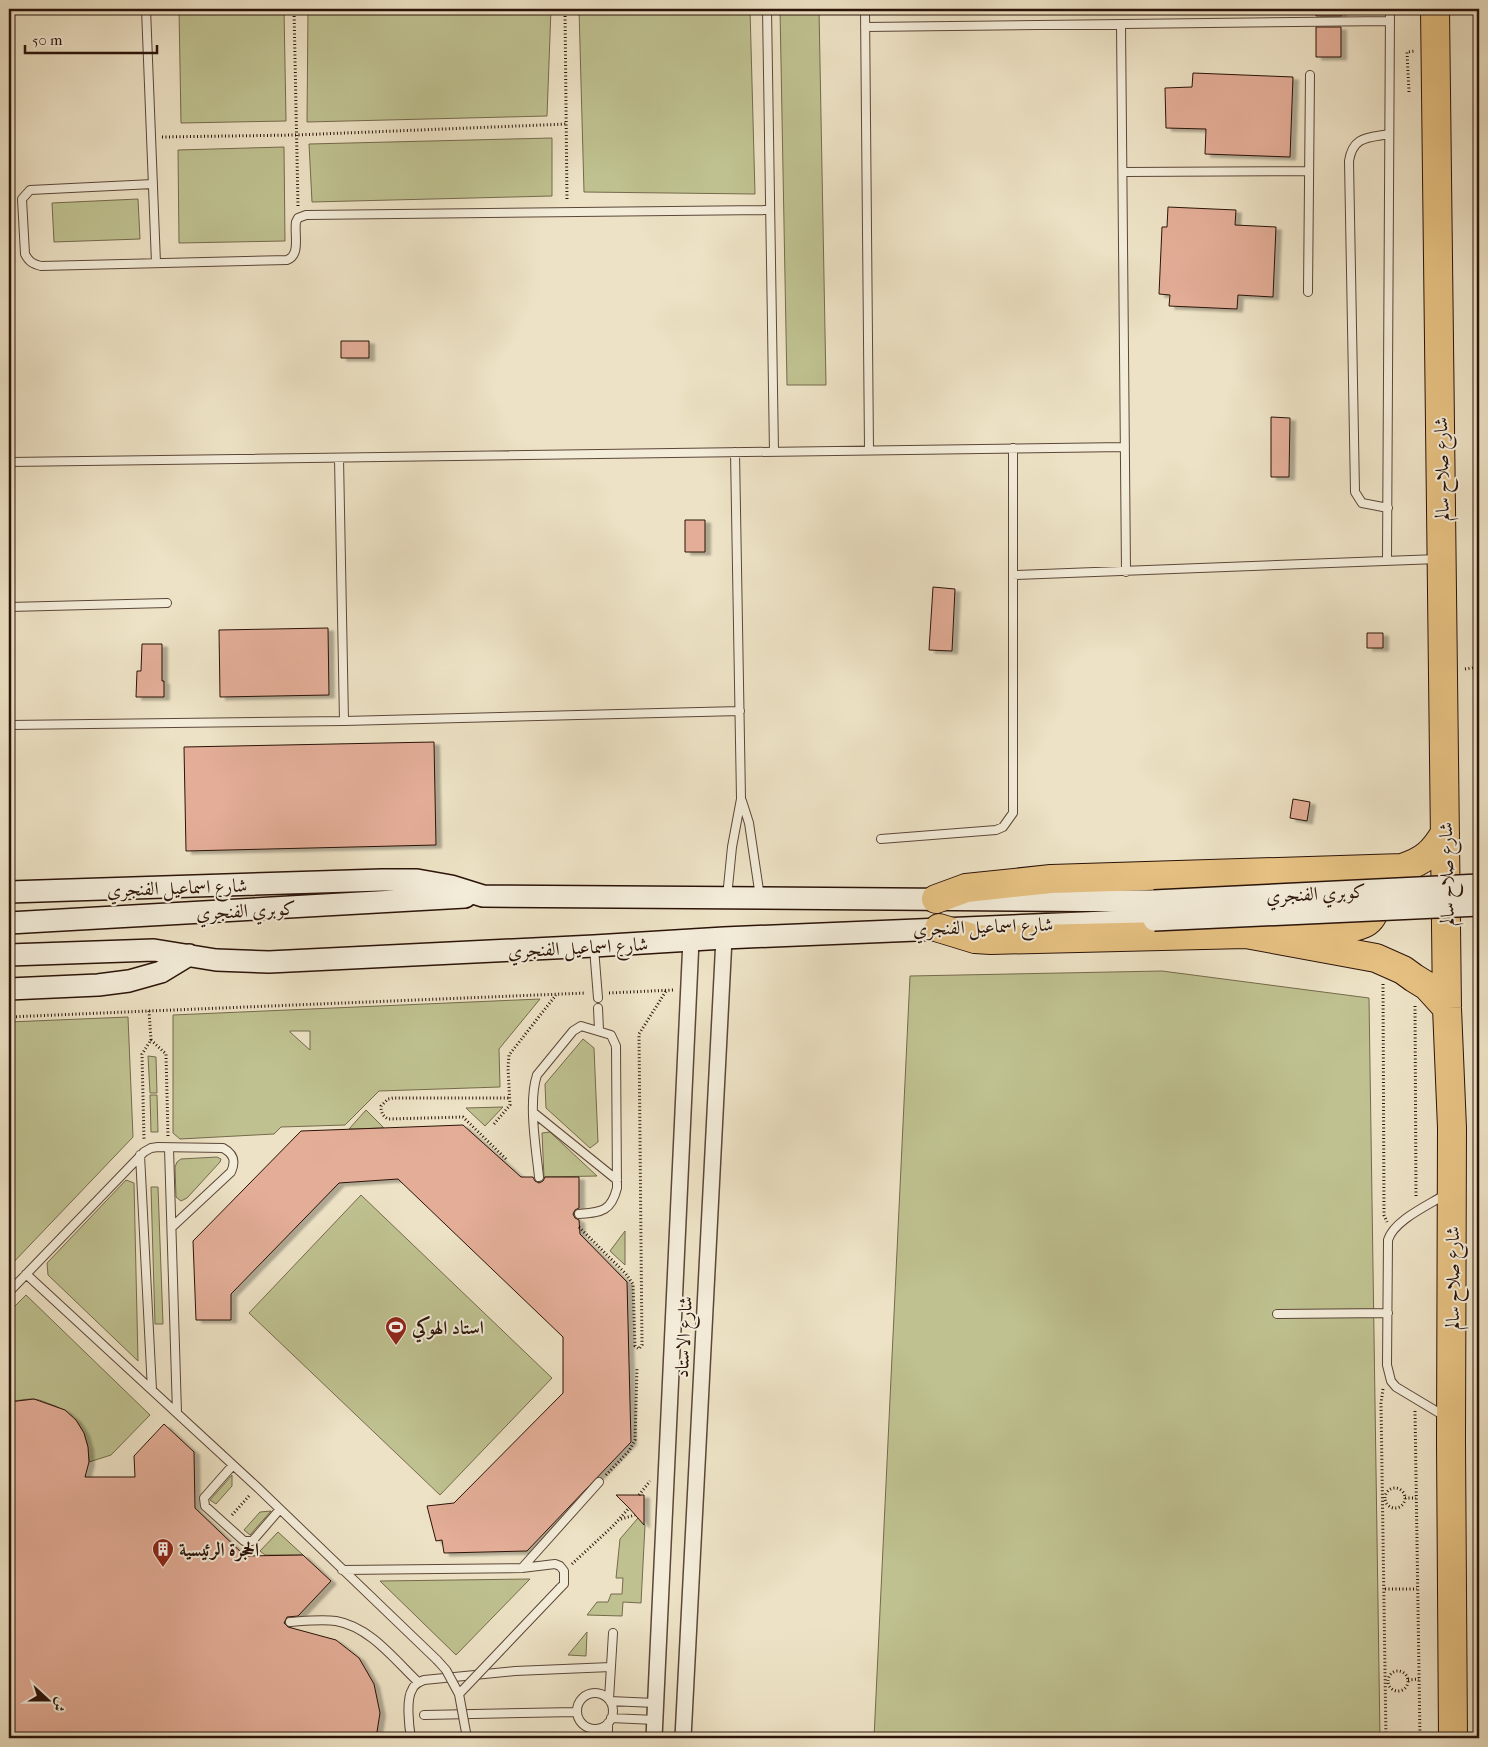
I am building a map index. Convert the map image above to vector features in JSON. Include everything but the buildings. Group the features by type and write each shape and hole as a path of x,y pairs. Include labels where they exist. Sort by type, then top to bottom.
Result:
{"highway":[{"name":"شارع صلاح سالم","path":"1435,9 1447,1008 1452,1128 1453,1738"},
{"path":"936,899 966,888 1051,879 1402,868 1428,856 1438,845 1445,833"},
{"path":"939,928 975,939 991,940 1246,934 1294,929 1340,928 1365,924 1373,915 1378,897 1377,882 1360,869"},
{"path":"1246,934 1347,952 1382,961 1403,970 1427,986 1447,1008"}],"main road":[{"name":"شارع اسماعيل الفنجري","path":"9,892 417,880 452,886 483,896 936,899 1154,910"},
{"name":"كوبري الفنجري","path":"1154,910 1479,885"},
{"name":"كوبري الفنجري","path":"9,923 483,896"},
{"name":"كوبري الفنجري","path":"1154,910 1479,905"},
{"name":"شارع اسماعيل الفنجري","path":"190,955 216,960 269,962 939,928 1154,910"},
{"path":"9,956 127,950 154,950 190,955"},
{"path":"9,989 98,985 129,981 161,972 190,955"}],"street":[{"name":"شارع الاستاد","path":"683,1738 724,938"},
{"name":"شارع الاستاد","path":"654,1738 691,940"}],"lane":[{"path":"146,9 156,263"},
{"path":"767,9 774,452"},
{"path":"865,9 869,450"},
{"path":"1387,560 1390,9"},
{"path":"865,27 1390,21"},
{"path":"1121,24 1126,572"},
{"path":"1308,292 1310,75"},
{"path":"1388,508 1362,503 1355,492 1349,161 1354,145 1361,139 1389,134"},
{"path":"1122,172 1309,171"},
{"path":"153,184 36,188 30,190 22,199 25,254 28,260 34,265 287,260 294,256 295,226 298,218 306,214 770,210"},
{"path":"9,462 1125,447"},
{"path":"881,839 996,830 1003,827 1014,814 1013,448"},
{"path":"727,897 732,847 741,799 735,452"},
{"path":"339,458 344,721"},
{"path":"1013,575 1442,558"},
{"path":"9,607 166,603"},
{"path":"9,725 344,721 740,710"},
{"path":"741,799 748,823 760,897"},
{"path":"594,946 597,996"},
{"path":"598,1008 599,1030"},
{"path":"539,1177 534,1113 535,1082 542,1066 581,1026 611,1035 616,1046 617,1180 615,1196 607,1208 600,1212 579,1214"},
{"path":"534,1113 617,1180"},
{"path":"9,1292 140,1156 151,1148 223,1148 230,1152 234,1158 234,1166 231,1172 172,1227"},
{"path":"169,1148 177,1413"},
{"path":"140,1156 152,1390"},
{"path":"1451,1420 1396,1387 1388,1372 1388,1240 1397,1225 1452,1190"},
{"path":"26,1274 257,1487 437,1660 446,1670 459,1694 466,1738"},
{"path":"1277,1314 1388,1313"},
{"path":"233,1465 204,1498 204,1504 244,1540 252,1540 280,1509"},
{"path":"522,1568 599,1482"},
{"path":"342,1570 522,1568 548,1563 560,1566 564,1572 564,1584 459,1694"},
{"path":"290,1622 326,1620 349,1624 377,1643 418,1682"},
{"path":"608,1738 612,1707 610,1700 613,1633"},
{"path":"411,1738 410,1694 412,1687 418,1682 514,1671 611,1667"},
{"path":"655,1703 610,1700 604,1695 591,1692 580,1700 576,1712 578,1719 589,1728 602,1727 609,1720 655,1720"},
{"path":"424,1715 576,1712"}],"path":[{"path":"294,9 298,218"},
{"path":"565,9 566,213"},
{"path":"1407,52 1409,92"},
{"path":"151,137 296,135 567,124"},
{"path":"1382,961 1384,1215 1393,1230"},
{"path":"1414,978 1416,1213"},
{"path":"580,1227 626,1274 633,1284 635,1346 639,1349 642,1345 640,1034 666,990"},
{"path":"9,1017 556,995 597,996 688,990"},
{"path":"494,1124 510,1106 508,1061 510,1055 556,995"},
{"path":"144,1134 142,1054 151,1040 149,1011"},
{"path":"151,1040 166,1054 168,1134"},
{"path":"506,1159 463,1117 388,1119 381,1112 381,1106 388,1099 393,1098 510,1098"},
{"path":"599,1482 629,1450 635,1440 637,1369"},
{"path":"1386,1738 1387,1682 1381,1403 1383,1387 1388,1372"},
{"path":"1415,1398 1420,1738"},
{"path":"225,1523 257,1487"},
{"path":"1395,1488 1400,1489 1404,1493 1405,1498 1400,1506 1395,1508 1390,1506 1384,1498 1387,1493 1395,1488"},
{"path":"1405,1498 1416,1498"},
{"path":"575,1561 629,1508"},
{"path":"619,1519 635,1515"},
{"path":"1385,1589 1417,1588"},
{"path":"1397,1670 1406,1674 1408,1685 1399,1691 1394,1690 1387,1682 1392,1672 1397,1670"},
{"path":"1408,1680 1419,1679"}],"green space":[{"path":"179,9 284,9 286,121 181,123"},
{"path":"308,9 551,9 547,116 307,122"},
{"path":"579,9 750,9 755,194 584,192"},
{"path":"780,9 819,9 826,385 787,385"},
{"path":"552,138 552,196 312,202 309,144"},
{"path":"284,147 285,241 179,243 178,150"},
{"path":"138,199 140,239 54,242 52,203"},
{"path":"1162,971 1369,998 1380,1738 874,1738 910,976"},
{"path":"540,999 499,1049 500,1087 379,1091 345,1125 281,1127 274,1134 180,1139 173,1133 173,1015","holes":["290,1031 310,1031 310,1050 290,1032"]},
{"path":"128,1017 133,1137 9,1267 9,1022"},
{"path":"583,1039 594,1048 598,1142 590,1148 546,1108 545,1084"},
{"path":"148,1056 156,1057 157,1093 150,1093"},
{"path":"150,1095 157,1095 158,1132 151,1132"},
{"path":"503,1107 485,1126 466,1108"},
{"path":"366,1110 384,1128 349,1129"},
{"path":"550,1132 597,1176 544,1177 542,1133"},
{"path":"217,1157 221,1159 220,1162 187,1198 181,1201 176,1197 175,1167 177,1162 181,1159"},
{"path":"126,1180 134,1183 138,1361 48,1275 47,1263"},
{"path":"151,1187 158,1187 163,1324 155,1324"},
{"path":"361,1195 552,1378 440,1495 249,1313"},
{"path":"625,1231 625,1265 610,1251"},
{"path":"26,1295 150,1415 111,1455 89,1462 86,1441 79,1425 66,1412 57,1407 34,1399 9,1402 9,1312"},
{"path":"232,1475 232,1486 216,1504 210,1500"},
{"path":"271,1511 250,1535 244,1530 260,1512"},
{"path":"638,1518 645,1525 641,1603 623,1602 622,1616 587,1615 597,1602 608,1602 611,1594 622,1594 623,1578 616,1578 620,1539"},
{"path":"278,1532 303,1555 265,1555 260,1551"},
{"path":"530,1579 456,1655 380,1581"},
{"path":"587,1632 586,1656 568,1655"}],"place":[{"name":"استاد الهوكي","path":"396,1346"},
{"name":"الحجرة الرئيسية","path":"163,1568"}]}
